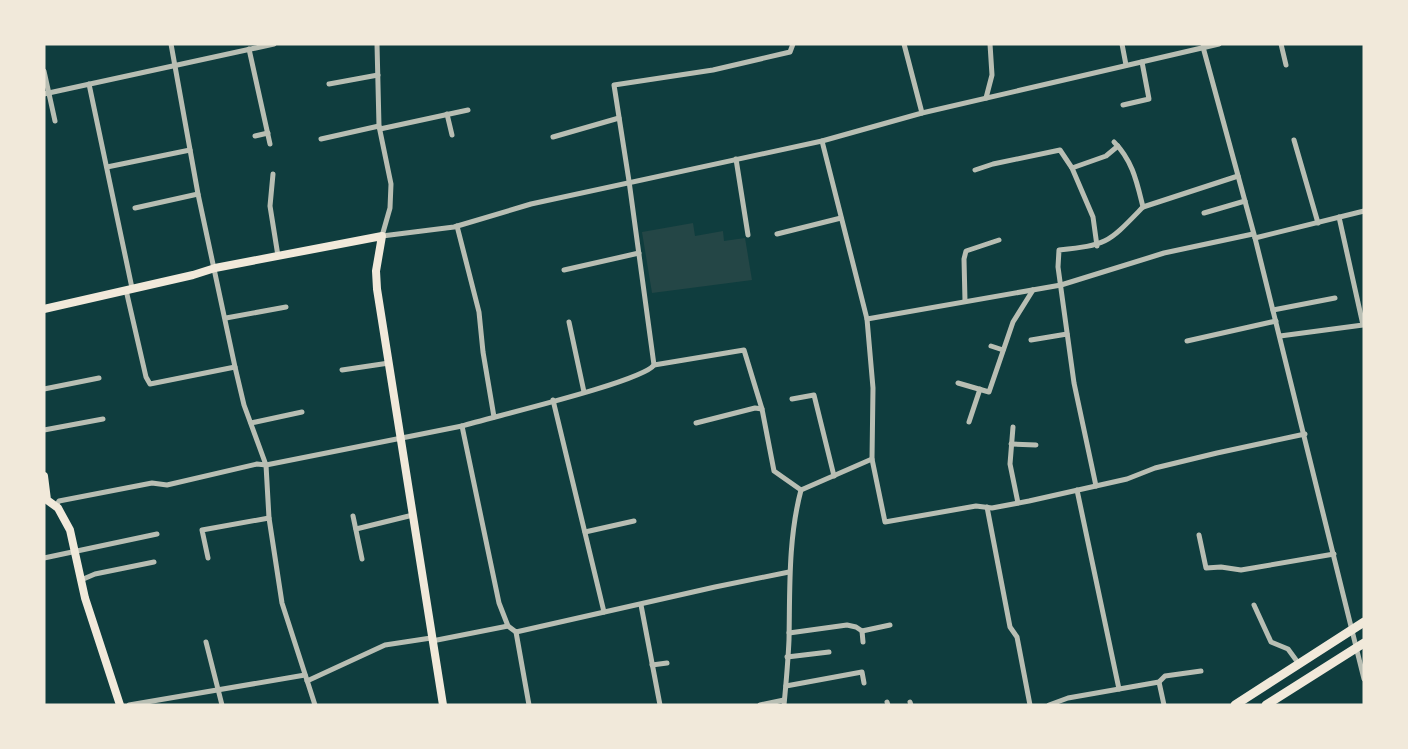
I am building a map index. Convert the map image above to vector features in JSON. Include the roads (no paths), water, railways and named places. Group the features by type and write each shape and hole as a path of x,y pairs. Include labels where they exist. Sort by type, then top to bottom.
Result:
{"highway":[{"path":"1235,705 1364,622"},
{"path":"1266,705 1361,645"}],"main road":[{"path":"44,309 215,268 382,236 376,271 443,705"},
{"path":"44,476 46,500 56,506 70,530 81,580 120,705"}],"street":[{"path":"171,44 198,194 235,367 244,405 265,465 269,518 282,603 315,705"},
{"path":"46,93 274,44"},
{"path":"377,44 379,128 391,184 390,208 382,236 457,226 531,204 822,141 922,113 1219,44"},
{"path":"56,506 59,501 72,498 152,483 167,485 257,464 265,465 462,426 624,381 650,371 654,365 614,85 713,70 790,52 793,44"},
{"path":"904,44 922,113"},
{"path":"986,98 992,75 990,44"},
{"path":"1122,44 1126,65"},
{"path":"1281,44 1286,65"},
{"path":"1203,46 1280,336 1353,629 1361,645 1364,679"},
{"path":"252,47 270,144"},
{"path":"1123,106 1149,99 1142,62"},
{"path":"44,71 46,93 55,121"},
{"path":"329,84 378,75"},
{"path":"89,84 146,377 150,384 235,367"},
{"path":"321,139 468,110"},
{"path":"447,114 452,135"},
{"path":"553,137 619,118"},
{"path":"256,136 268,133"},
{"path":"1294,140 1318,223"},
{"path":"822,141 867,319 873,388 873,459 885,522 976,506 1018,503 1127,479 1155,468 1305,434"},
{"path":"1072,168 1106,156 1116,144 1130,163 1143,208"},
{"path":"107,167 190,149"},
{"path":"975,170 1056,149 1065,154 1093,217 1097,246"},
{"path":"736,159 748,235"},
{"path":"273,174 270,206 278,256"},
{"path":"1096,486 1074,383 1058,267 1059,250 1097,246 1113,237 1143,208 1238,176"},
{"path":"135,208 198,194"},
{"path":"1204,213 1245,201"},
{"path":"867,319 1061,285 1164,253 1318,223 1364,211"},
{"path":"1280,336 1363,325 1339,217"},
{"path":"776,234 841,218"},
{"path":"457,226 479,312 494,416"},
{"path":"965,301 966,251 999,240"},
{"path":"564,270 639,253"},
{"path":"958,383 989,392 1013,322 1033,290"},
{"path":"1273,310 1335,298"},
{"path":"226,318 286,307"},
{"path":"1187,341 1276,321"},
{"path":"569,322 584,392"},
{"path":"1031,340 1067,334"},
{"path":"991,346 1003,350"},
{"path":"654,365 744,350 762,409 774,471 801,490"},
{"path":"342,370 389,363"},
{"path":"44,389 99,378"},
{"path":"968,422 980,390"},
{"path":"792,399 814,395 834,476"},
{"path":"552,400 604,612"},
{"path":"696,423 755,408 762,409"},
{"path":"251,423 302,412"},
{"path":"44,430 103,419"},
{"path":"462,426 499,603 508,626 516,632 530,705"},
{"path":"1013,427 1010,464 1018,503"},
{"path":"1011,444 1036,445"},
{"path":"801,490 873,459"},
{"path":"760,705 784,703 789,633 789,572 795,514 801,490"},
{"path":"1077,490 1119,689"},
{"path":"987,507 1010,627 1017,637 1030,705"},
{"path":"356,528 412,515"},
{"path":"354,516 362,559"},
{"path":"208,558 202,530 269,518"},
{"path":"585,533 634,521"},
{"path":"44,558 157,534"},
{"path":"1199,535 1206,568 1241,570 1334,554"},
{"path":"81,580 95,574 154,562"},
{"path":"516,632 789,572"},
{"path":"640,605 660,705"},
{"path":"1254,605 1271,642 1288,649 1299,664"},
{"path":"789,633 847,625 862,631 890,625"},
{"path":"129,705 306,678 385,645 508,626"},
{"path":"862,631 863,642"},
{"path":"206,642 222,705"},
{"path":"788,657 829,652"},
{"path":"652,665 667,663"},
{"path":"1049,705 1068,698 1159,681 1165,676 1201,671"},
{"path":"786,686 862,672 864,683"},
{"path":"1159,681 1164,705"}]}
